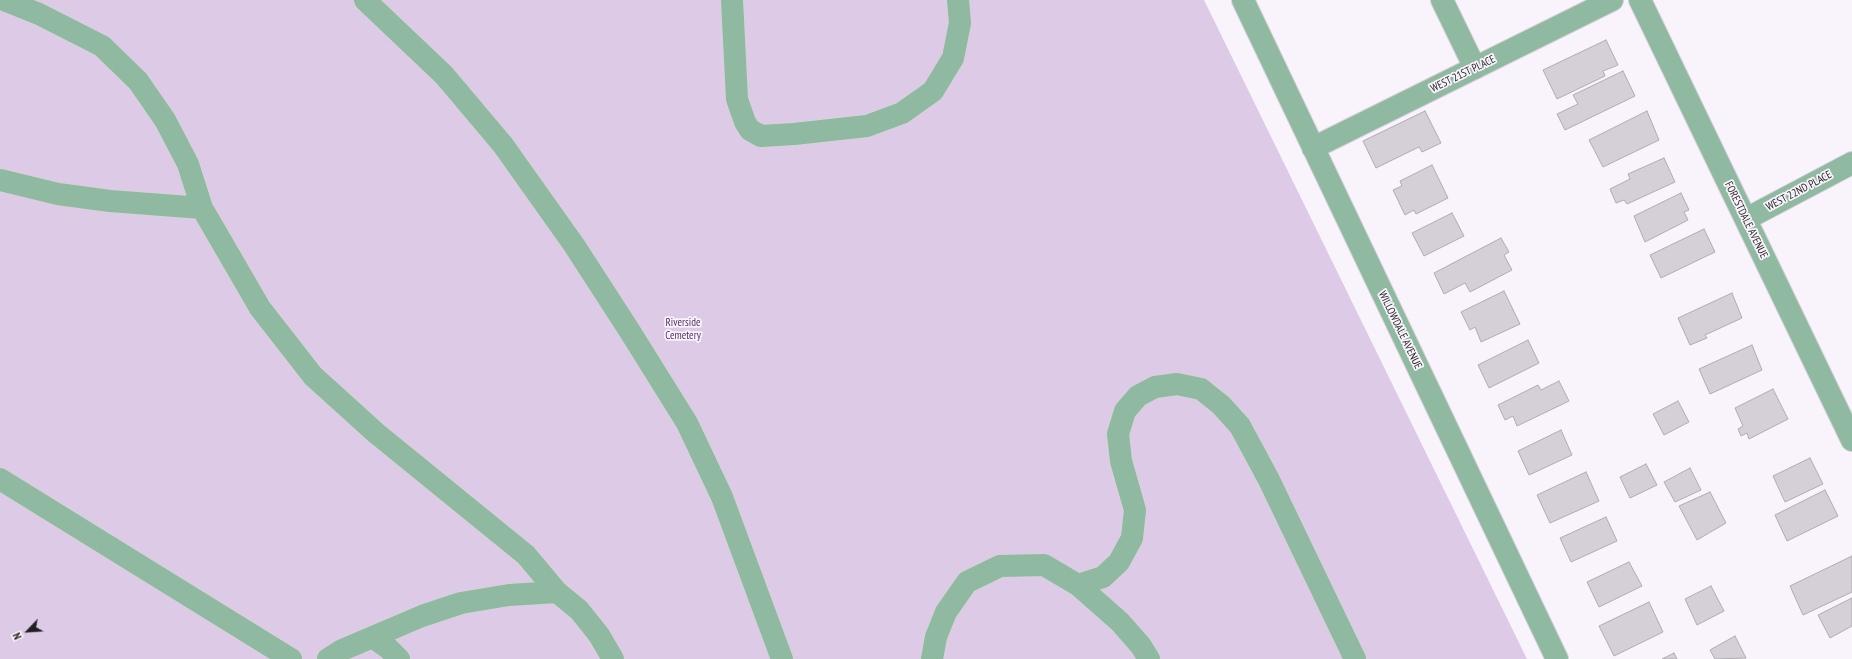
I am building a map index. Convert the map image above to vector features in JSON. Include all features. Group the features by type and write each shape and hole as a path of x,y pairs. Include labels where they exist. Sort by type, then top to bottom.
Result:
{"street":[{"path":"4,0 39,14 102,46 138,81 165,120 188,164 202,208 260,308 314,376 376,433 526,555 557,592 579,610 598,635 613,659"},
{"path":"366,0 444,75 503,145 574,245 688,423 719,490 782,659"},
{"path":"732,0 738,99 745,122 750,130 761,136 867,126 902,113 927,96 933,91 953,58 960,23 958,0"},
{"name":"WILLOWDALE AVENUE","path":"1243,0 1557,659"},
{"path":"1442,0 1475,68"},
{"name":"WEST 21ST PLACE","path":"1313,148 1612,0"},
{"name":"FORESTDALE AVENUE","path":"1640,0 1852,440"},
{"name":"WEST 22ND PLACE","path":"1746,219 1852,163"},
{"path":"0,180 58,194 110,201 202,208"},
{"path":"1078,584 1103,577 1119,562 1132,538 1135,510 1121,461 1118,434 1125,411 1138,396 1155,387 1177,384 1201,390 1221,405 1240,426 1269,480 1355,659"},
{"path":"0,479 291,659"},
{"path":"932,659 936,637 946,612 967,582 1000,566 1044,565 1078,584 1120,622 1141,646 1149,659"},
{"path":"328,659 342,650 374,638 422,616 461,603 509,595 557,592"},
{"path":"366,659 374,638"},
{"path":"374,638 388,648 399,659"}],"green space":[{"name":"Riverside Cemetery","path":"0,0 1204,0 1527,659 0,659"}],"building":[{"path":"1606,40 1618,65 1603,71 1605,76 1557,99 1543,70"},
{"path":"1623,71 1635,96 1565,130 1557,114 1578,104 1573,95"},
{"path":"1425,111 1441,143 1422,152 1419,147 1376,168 1363,141"},
{"path":"1647,111 1659,140 1603,167 1589,140"},
{"path":"1664,158 1675,182 1627,204 1624,200 1616,203 1610,189 1630,179 1628,174"},
{"path":"1432,165 1448,198 1416,214 1414,210 1405,215 1393,190 1402,186 1400,181"},
{"path":"1681,193 1689,210 1684,212 1688,220 1645,242 1634,216"},
{"path":"1452,213 1464,236 1424,256 1412,233"},
{"path":"1704,229 1715,252 1661,278 1650,255"},
{"path":"1501,238 1509,252 1504,255 1512,270 1470,292 1465,283 1444,294 1434,273"},
{"path":"1504,291 1520,324 1481,342 1475,327 1470,330 1461,312"},
{"path":"1732,293 1742,318 1705,335 1707,338 1690,345 1678,318"},
{"path":"1528,340 1539,363 1489,388 1478,365"},
{"path":"1752,345 1762,370 1710,394 1699,369"},
{"path":"1559,381 1569,401 1517,426 1513,416 1505,420 1498,405 1538,385 1541,390"},
{"path":"1773,389 1788,419 1749,439 1747,433 1741,436 1738,429 1743,426 1735,408"},
{"path":"1678,401 1689,422 1664,435 1653,414"},
{"path":"1561,430 1572,455 1529,475 1518,451"},
{"path":"1810,458 1823,484 1785,502 1773,476"},
{"path":"1646,464 1657,485 1630,498 1620,477"},
{"path":"1690,468 1701,490 1675,502 1664,482"},
{"path":"1586,472 1599,501 1550,523 1537,495"},
{"path":"1825,490 1838,516 1787,541 1775,515"},
{"path":"1710,492 1726,523 1697,540 1679,506"},
{"path":"1606,517 1617,541 1571,562 1560,538"},
{"path":"1852,556 1852,592 1803,615 1790,586"},
{"path":"1629,562 1642,586 1599,607 1587,582"},
{"path":"1711,586 1724,611 1697,625 1685,599"},
{"path":"1852,598 1852,626 1830,638 1818,615"},
{"path":"1649,602 1663,632 1614,656 1599,626"},
{"path":"1735,636 1746,658 1715,659 1710,650"},
{"path":"1674,653 1677,659 1662,659"}]}
